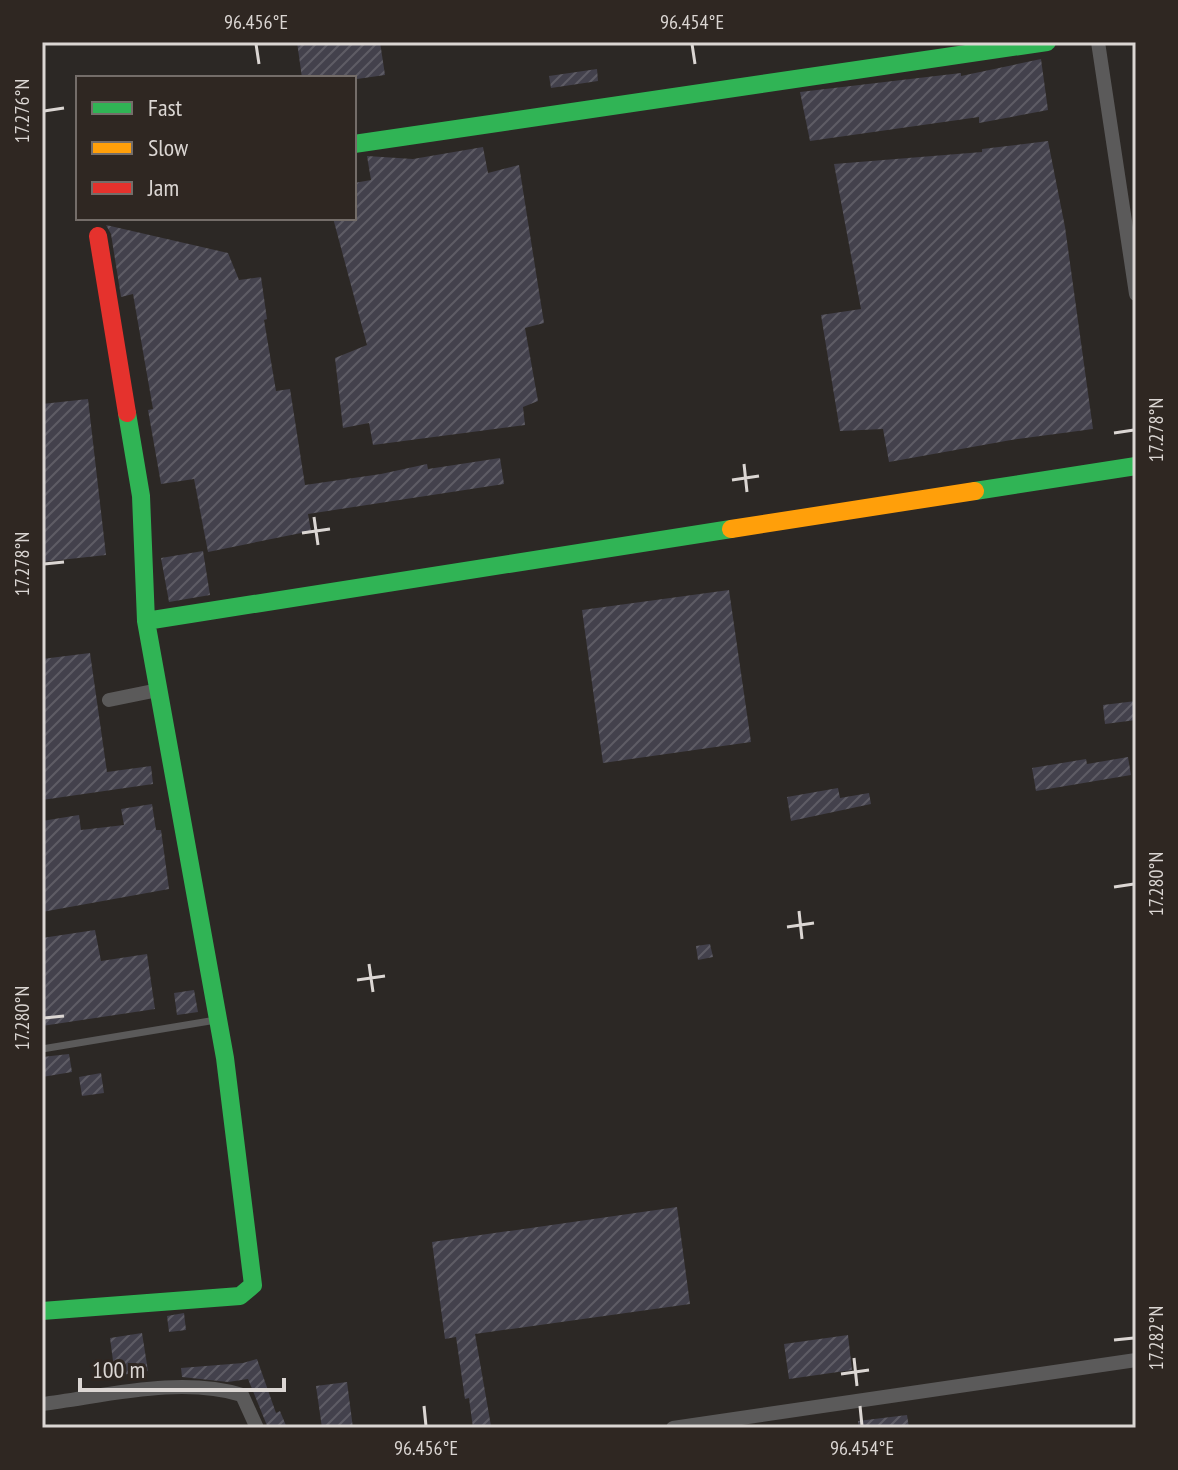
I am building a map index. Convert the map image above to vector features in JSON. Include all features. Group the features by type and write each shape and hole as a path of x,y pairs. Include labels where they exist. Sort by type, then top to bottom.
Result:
{"street":[{"path":"356,144 1047,42"},
{"path":"1098,42 1136,294"},
{"path":"42,1311 240,1296 253,1285 218,1020 146,621 141,496 98,236"},
{"path":"146,621 1136,466"},
{"path":"109,700 158,690"},
{"path":"673,1428 1136,1360"},
{"path":"42,1404 154,1390 217,1387 242,1395 257,1428"}],"lane":[{"path":"42,1049 218,1020"}],"building":[{"path":"297,42 380,42 385,75 357,79 356,76 302,76"},
{"path":"1041,59 1048,110 979,123 979,117 810,141 800,92 961,73 961,76"},
{"path":"597,69 598,81 551,88 549,76"},
{"path":"1048,141 1065,227 1093,429 889,462 883,429 840,431 821,315 861,309 834,164 982,152 982,149"},
{"path":"483,147 488,173 519,165 544,323 525,328 538,401 523,407 525,425 373,445 369,423 343,428 335,358 367,345 334,220 356,220 356,183 371,180 367,156 413,159"},
{"path":"106,225 228,253 239,280 261,277 267,319 264,320 276,391 290,389 305,485 427,464 428,469 500,458 504,484 308,514 311,531 208,552 194,479 161,484 148,410 153,409 133,294 121,297 111,234"},
{"path":"88,399 106,555 42,562 42,404"},
{"path":"203,551 210,595 169,602 161,558"},
{"path":"729,590 751,742 603,763 582,610"},
{"path":"90,653 107,772 151,766 153,784 42,800 42,659"},
{"path":"1136,701 1136,720 1105,724 1103,705"},
{"path":"1128,757 1131,775 1036,791 1032,768 1086,759 1087,764"},
{"path":"838,788 840,798 869,793 871,804 791,821 787,797"},
{"path":"152,804 156,830 161,830 169,889 42,912 42,821 79,815 81,830 124,825 121,809"},
{"path":"95,930 101,961 147,954 155,1009 42,1026 42,938"},
{"path":"710,944 713,957 698,960 696,946"},
{"path":"194,990 198,1012 177,1015 174,993"},
{"path":"69,1054 72,1072 42,1077 42,1057"},
{"path":"101,1073 104,1093 82,1096 79,1077"},
{"path":"677,1207 690,1304 475,1334 491,1426 473,1428 469,1398 465,1399 456,1337 445,1339 432,1242"},
{"path":"184,1313 186,1330 169,1332 167,1316"},
{"path":"142,1333 148,1371 115,1376 110,1338"},
{"path":"848,1335 852,1370 789,1379 784,1344"},
{"path":"257,1359 276,1413 280,1411 287,1428 268,1428 248,1379 228,1382 182,1377 181,1368"},
{"path":"347,1382 353,1428 322,1428 316,1386"},
{"path":"907,1415 909,1428 859,1428 858,1421"}],"traffic: fast":[{"path":"356,144 1047,42"},
{"path":"42,1311 240,1296 253,1285 225,1058 146,621 141,496 127,413"},
{"path":"975,491 1136,466"},
{"path":"146,621 731,529"}],"traffic: slow":[{"path":"731,529 975,491"}],"traffic: jam":[{"path":"98,236 127,413"}]}
